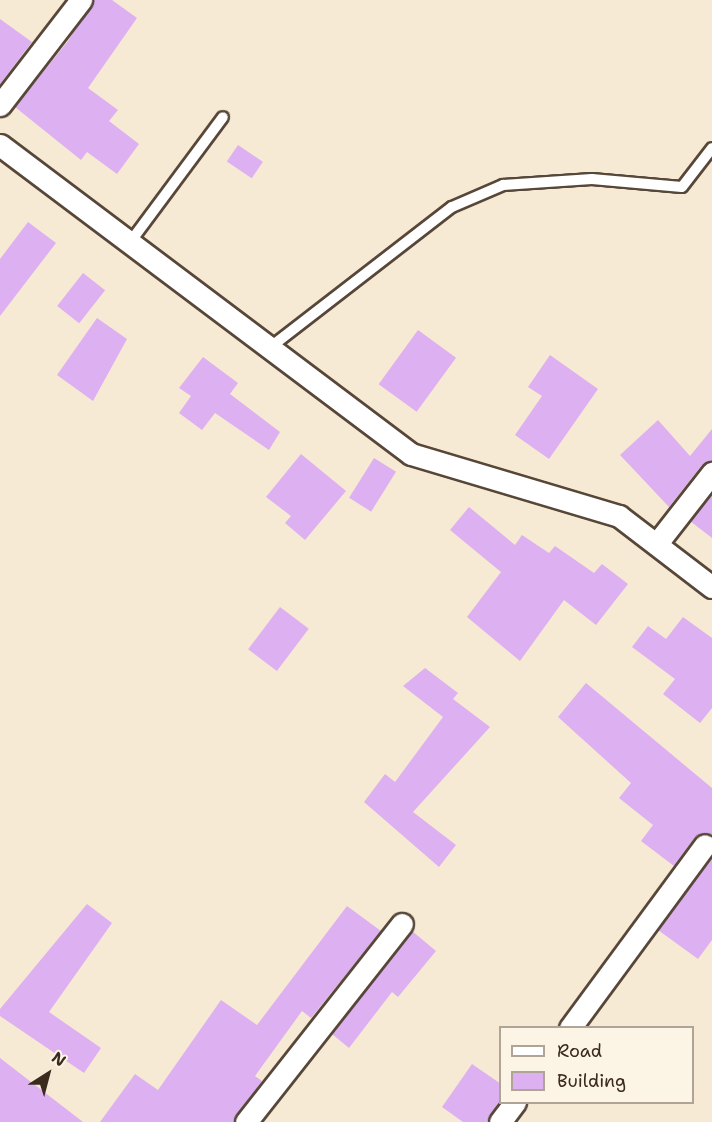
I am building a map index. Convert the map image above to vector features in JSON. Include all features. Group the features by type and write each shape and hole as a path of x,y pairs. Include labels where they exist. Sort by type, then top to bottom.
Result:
{"street":[{"path":"0,105 81,0"},
{"path":"0,145 131,242 268,349 411,454 595,506 658,542 712,587"},
{"path":"658,542 712,473"},
{"path":"571,1026 705,845"},
{"path":"246,1122 402,924"},
{"path":"500,1122 514,1104"}],"lane":[{"path":"131,242 223,117"},
{"path":"268,349 452,207 503,185 592,179 682,187 712,148"}],"building":[{"path":"93,0 112,0 137,18 88,88 118,110 109,121 139,144 117,174 87,152 81,160 15,107 68,41"},
{"path":"0,19 32,42 0,84"},
{"path":"238,145 263,162 252,178 227,162"},
{"path":"28,222 56,243 0,316 0,259"},
{"path":"83,273 105,290 79,323 57,306"},
{"path":"97,318 127,339 93,401 57,375"},
{"path":"418,330 456,358 417,412 379,384"},
{"path":"550,355 598,389 549,459 515,435 542,396 528,387"},
{"path":"203,357 238,383 230,394 280,432 269,450 215,413 202,430 179,413 191,396 179,388"},
{"path":"658,420 690,456 712,429 712,461 702,465 669,507 620,455"},
{"path":"301,454 346,491 305,540 285,523 291,516 266,497"},
{"path":"374,458 396,472 371,512 349,498"},
{"path":"712,494 712,538 690,521"},
{"path":"469,507 515,545 522,535 549,553 555,546 594,573 602,564 628,584 596,625 564,600 520,661 467,617 501,572 450,530"},
{"path":"280,607 309,629 277,671 248,649"},
{"path":"683,617 712,638 712,708 700,723 663,694 675,679 632,647 648,626 666,639"},
{"path":"425,668 458,693 453,699 490,727 413,812 456,845 439,867 364,802 385,774 395,782 443,717 403,686"},
{"path":"586,683 712,788 712,834 695,837 674,866 641,841 653,825 619,798 631,783 558,717"},
{"path":"712,857 712,940 698,959 658,930"},
{"path":"87,904 112,923 49,1012 101,1048 84,1073 0,1016 0,1009"},
{"path":"347,906 381,931 311,1018 302,1011 255,1076 262,1081 234,1122 100,1122 135,1074 158,1090 221,1000 257,1025"},
{"path":"412,931 436,951 398,997 392,992 349,1048 332,1034"},
{"path":"0,1058 83,1122 0,1122"},
{"path":"472,1064 499,1083 499,1103 487,1122 463,1122 442,1107"}]}
